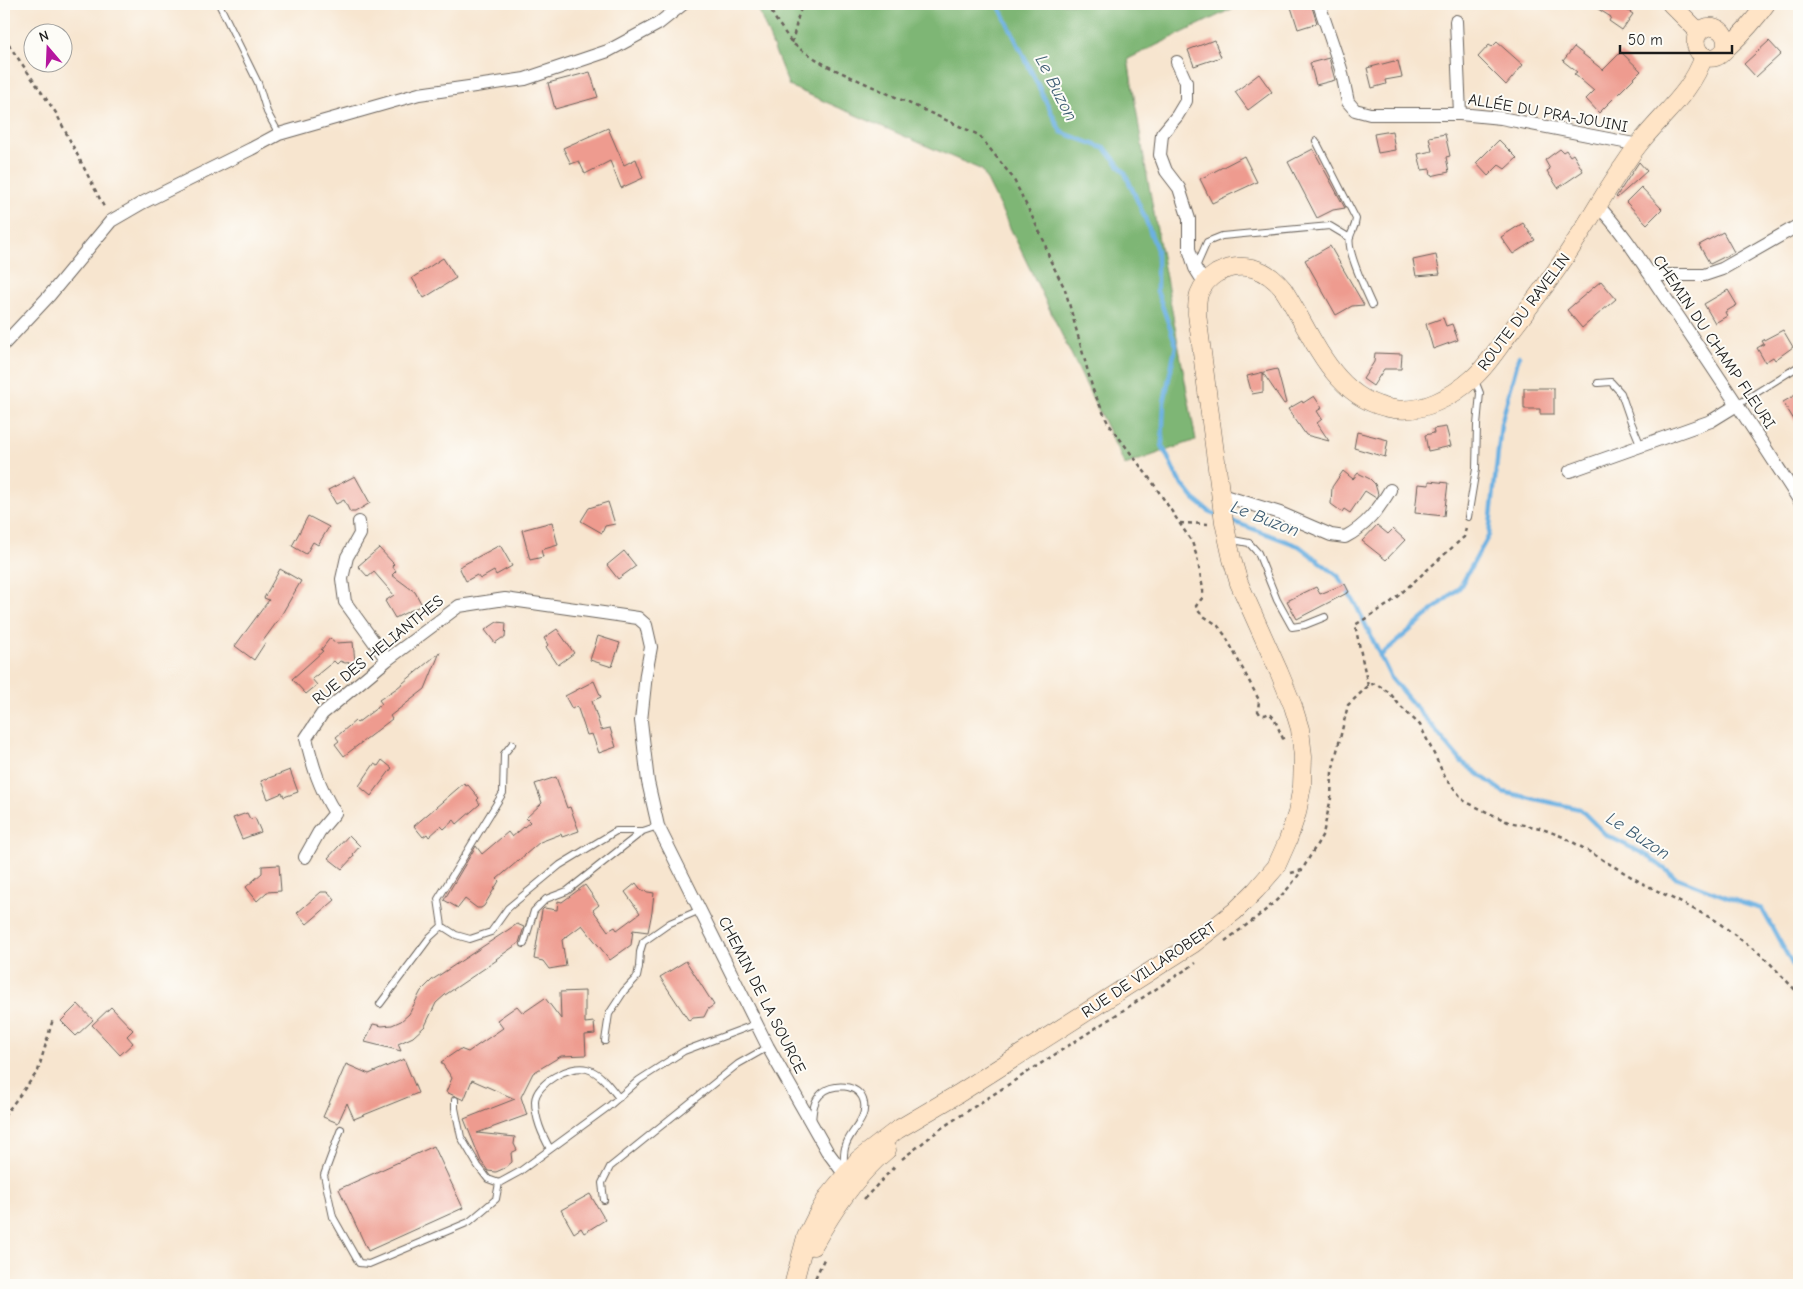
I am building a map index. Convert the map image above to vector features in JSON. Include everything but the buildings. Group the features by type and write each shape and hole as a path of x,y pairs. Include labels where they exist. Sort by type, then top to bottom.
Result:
{"main road":[{"path":"1671,4 1699,32"},
{"path":"1752,21 1740,25 1718,28 1708,27 1699,32 1696,40 1697,50 1704,56 1714,58 1718,56 1740,37 1766,4"},
{"path":"1718,28 1726,39 1725,49"},
{"name":"ROUTE DU RAVELIN","path":"1205,284 1214,275 1225,269 1246,266 1265,272 1275,280 1290,300 1331,370 1352,390 1379,405 1394,409 1422,407 1437,402 1456,391 1474,377 1555,273 1597,205 1639,145 1688,89 1704,56"},
{"path":"1205,284 1199,294 1197,314 1224,518"},
{"name":"RUE DE VILLAROBERT","path":"793,1284 806,1237 828,1196 845,1175 874,1147 897,1130 958,1094 1193,944 1235,910 1276,867 1297,814 1302,786 1303,756 1300,729 1279,672 1239,583 1224,518"},
{"name":"RUE DE VILLAROBERT","path":"793,1284 815,1242 854,1183 880,1156 958,1094"}],"street":[{"path":"4,344 49,296 111,221 142,203 279,134 419,94 525,79 608,51 658,24 684,4"},
{"name":"ALLÉE DU PRA-JOUINI","path":"1319,4 1341,69 1348,102 1355,110 1370,114 1460,114 1501,118 1639,145"},
{"path":"1456,21 1460,114"},
{"path":"1177,62 1186,82 1186,101 1177,116 1162,134 1160,155 1166,171 1178,188 1189,219 1189,249 1195,268 1205,284"},
{"name":"CHEMIN DU CHAMP FLEURI","path":"1597,205 1608,216 1636,253 1799,500"},
{"path":"1648,272 1660,275 1704,275 1722,269 1799,225"},
{"path":"1570,472 1711,421 1737,405"},
{"path":"1224,518 1280,513 1331,535 1345,537 1360,528 1383,502 1390,490"},
{"path":"360,522 360,534 347,557 342,578 345,602 388,660"},
{"name":"RUE DES HELIANTHES","path":"305,857 319,832 334,813 322,792 306,738 322,714 388,660 459,606 505,599 638,618 646,625 651,647 641,721 648,782 658,826"},
{"name":"CHEMIN DE LA SOURCE","path":"658,826 768,1047 828,1151 845,1175"},
{"path":"842,1199 842,1189 846,1183 845,1175"}],"lane":[{"path":"219,4 258,83 267,112 279,134"},
{"path":"1316,141 1356,219 1355,229 1350,238 1353,258 1372,305"},
{"path":"1195,268 1207,242 1222,236 1330,226 1350,238"},
{"path":"1737,405 1799,366"},
{"path":"1468,517 1476,469 1480,392 1474,377"},
{"path":"1598,383 1612,382 1621,393 1630,422 1642,446"},
{"path":"1224,518 1258,553 1277,600 1292,627 1305,625 1325,617"},
{"path":"512,744 504,754 503,793 438,899 442,926 456,936 470,939 491,932 508,908 560,865 616,831 643,831 658,826"},
{"path":"524,944 534,911 546,899 567,891 643,831"},
{"path":"604,1041 609,1014 624,991 637,977 640,952 644,942 670,923 700,910"},
{"path":"380,1004 430,937 442,926"},
{"path":"456,1100 455,1108 461,1136 488,1180 499,1183 519,1172 619,1098 639,1080 684,1051 756,1024"},
{"path":"604,1200 602,1183 610,1167 738,1064 768,1047"},
{"path":"550,1149 538,1126 535,1099 546,1082 565,1071 586,1069 603,1078 619,1098"},
{"path":"812,1124 814,1106 819,1096 828,1089 845,1086 854,1089 860,1094 864,1102 863,1111 860,1125 849,1139 845,1148 845,1175"},
{"path":"341,1129 324,1175 333,1217 358,1263 369,1264 469,1222 496,1199 499,1183"}],"path":[{"path":"769,4 774,17 792,43 826,66 980,135 1013,178 1065,289 1093,390 1108,423 1153,483 1192,542 1197,557 1203,597 1196,606 1196,609 1218,626 1225,635 1259,700 1258,711 1260,714 1265,715 1269,713 1274,718 1289,750 1294,754 1303,756"},
{"path":"792,43 798,13 804,4"},
{"path":"4,38 56,113 111,221"},
{"path":"1368,686 1354,625 1389,604 1464,537 1468,517"},
{"path":"1180,523 1224,518"},
{"path":"1222,943 1259,916 1302,870 1323,834 1331,798 1332,772 1348,705 1368,686 1375,683 1390,693 1420,726 1445,777 1464,801 1508,822 1540,828 1566,838 1640,882 1715,920 1764,957 1799,994"},
{"path":"1276,867 1291,873 1302,870"},
{"path":"862,1201 881,1183 905,1155 943,1127 1200,960"},
{"path":"4,1116 38,1071 53,1019"},
{"path":"812,1285 828,1251"}],"green space":[{"path":"756,4 1242,4 1128,59 1146,170 1196,440 1125,465 982,170 789,86"}],"waterway":[{"name":"Le Buzon","path":"998,4 1061,132 1106,149 1125,173 1145,218 1157,250 1157,291 1176,345 1164,402 1162,445 1178,479 1194,499 1210,512 1218,515"},
{"path":"1380,656 1460,587 1489,535 1501,424 1519,356"},
{"name":"Le Buzon","path":"1229,520 1299,546 1338,576 1356,605 1391,678 1462,762 1503,792 1580,809 1606,835 1648,856 1675,877 1762,909 1799,974"}]}
